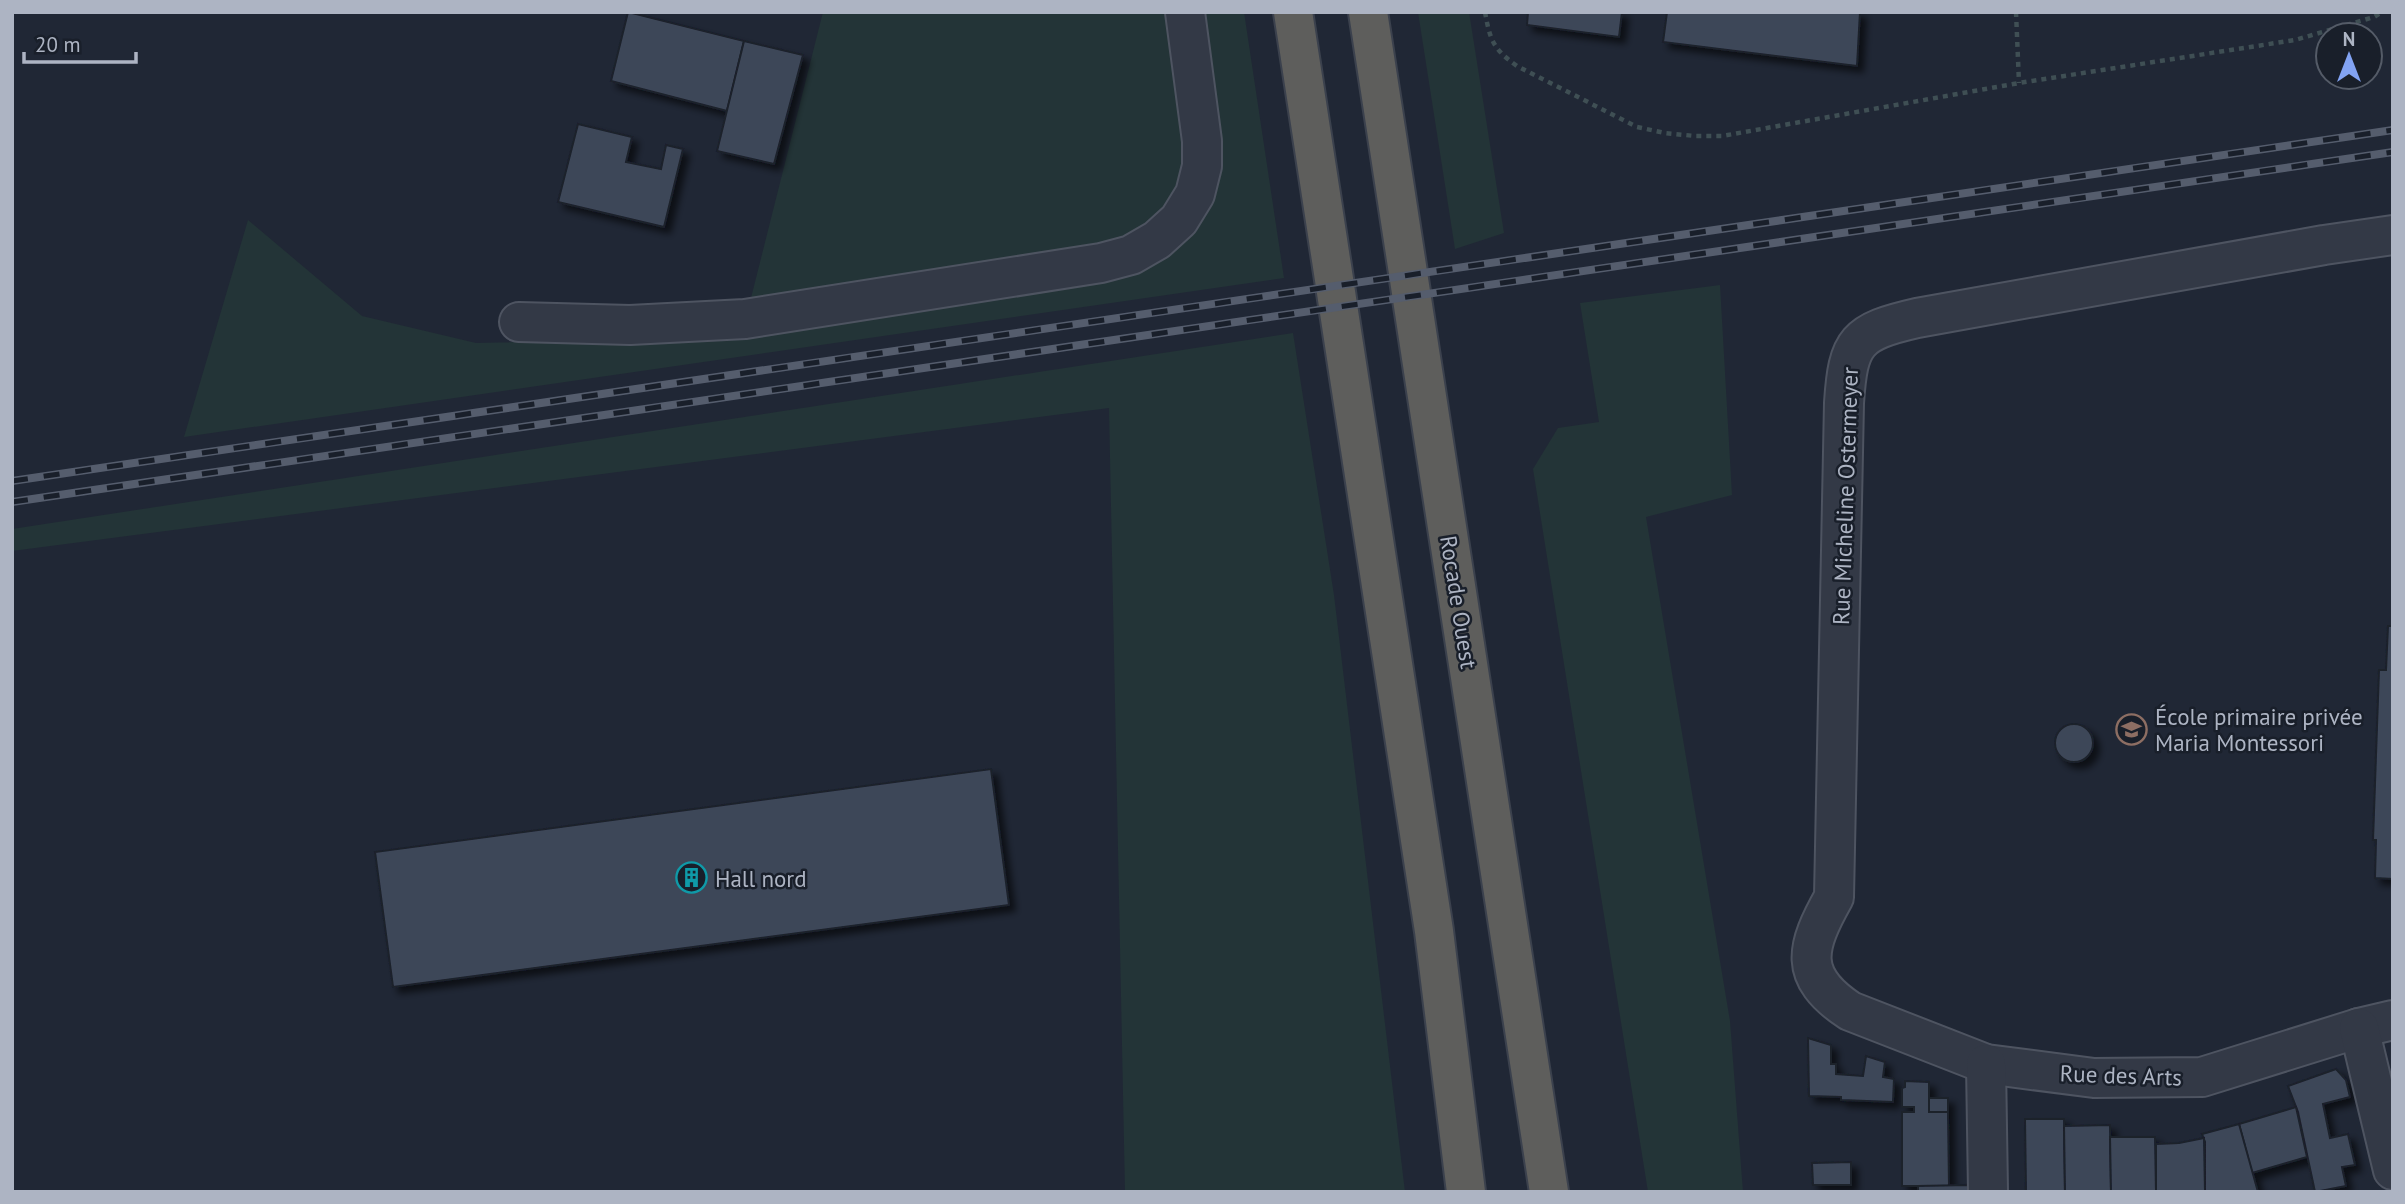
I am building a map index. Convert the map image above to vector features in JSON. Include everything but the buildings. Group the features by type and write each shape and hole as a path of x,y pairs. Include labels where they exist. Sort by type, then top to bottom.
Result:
{"highway":[{"path":"1293,12 1434,931 1466,1192"},
{"name":"Rocade Ouest","path":"1368,12 1549,1192"}],"street":[{"path":"519,321 630,325 745,319 1131,256 1157,240 1179,220 1195,194 1202,166 1202,141 1185,12"},
{"name":"Rue Micheline Ostermeyer","path":"1850,1011 1830,998 1812,973 1813,943 1820,921 1833,897 1844,403 1846,369 1852,350 1862,338 1887,325 1917,318 2393,235"},
{"name":"Rue des Arts","path":"1850,1011 1986,1064 2094,1078 2202,1077 2376,1024"},
{"path":"2376,1024 2393,1170"},
{"path":"1986,1064 1987,1192"}],"path":[{"path":"1485,12 1490,39 1499,53 1517,66 1637,127 1695,136 1722,136 2019,83 2295,40 2374,17 2382,12"},
{"path":"2016,12 2019,83"}],"shaded area":[{"path":"823,12 1244,12 1284,278 184,437 248,220 362,316 476,343 755,336 751,298"},
{"path":"1418,12 1469,12 1504,233 1455,249"},
{"path":"1720,285 1732,495 1646,517 1730,1021 1743,1192 1648,1192 1533,469 1558,428 1599,422 1580,303"},
{"path":"1293,333 1334,595 1405,1192 1125,1192 1109,408 12,551 12,529"}],"railway":[{"path":"12,481 2393,130"},
{"path":"12,502 2393,152"}],"place":[{"name":"École primaire privée Maria Montessori","path":"2132,729"},
{"name":"Hall nord","path":"692,878"}]}
